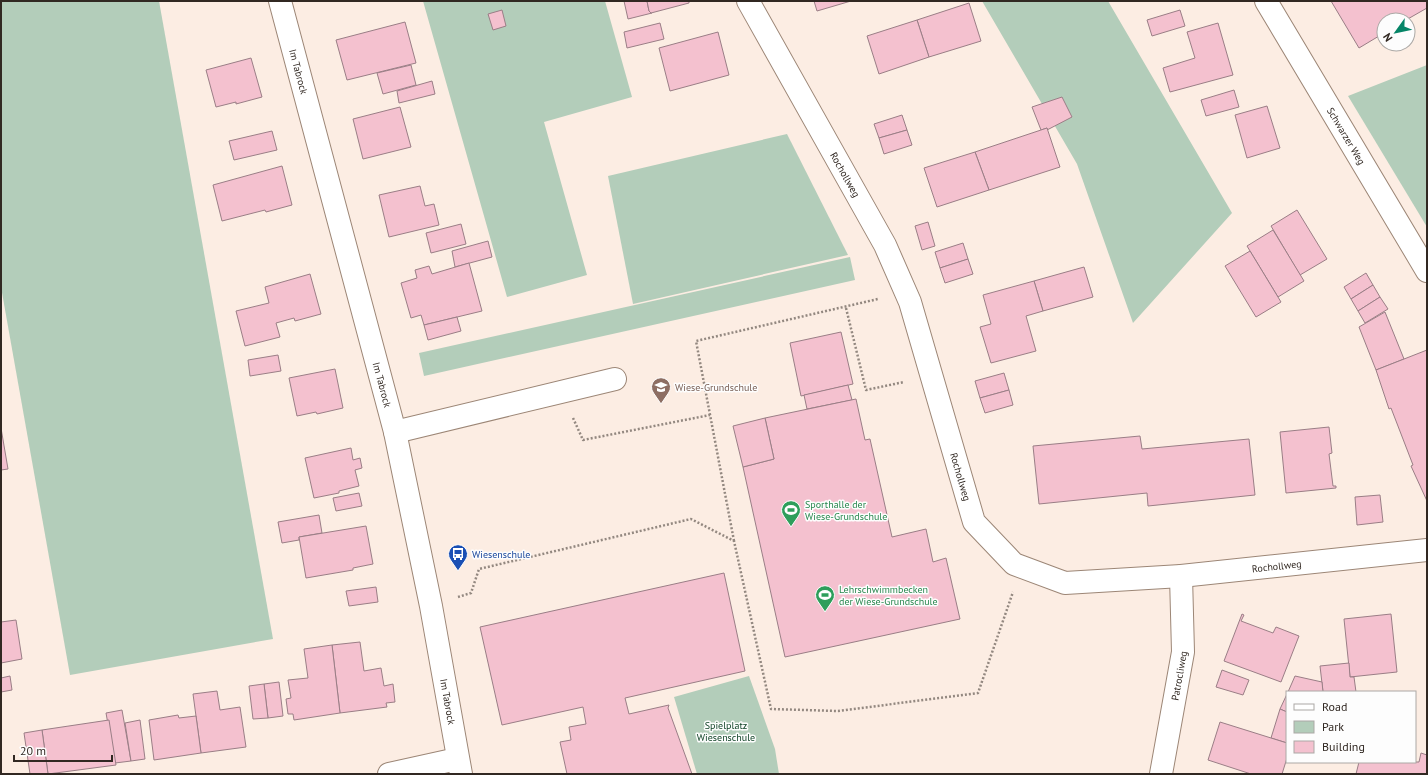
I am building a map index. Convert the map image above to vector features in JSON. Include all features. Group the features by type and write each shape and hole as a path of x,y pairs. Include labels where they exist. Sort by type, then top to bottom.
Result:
{"street":[{"name":"Im Tabrock","path":"280,1 395,432 431,606 459,767"},
{"name":"Rochollweg","path":"748,1 885,245 905,292 932,376 974,522 1014,564 1065,583 1181,576 1427,550"},
{"name":"Schwarzer Weg","path":"1266,1 1427,271"},
{"path":"395,432 615,379"},
{"name":"Patrocliweg","path":"1161,774 1183,652 1181,576"},
{"path":"389,774 459,767"}],"path":[{"path":"905,292 846,308 696,340 734,541 771,709 838,711 978,693 1013,592 1014,564"},
{"path":"846,308 866,390 932,376"},
{"path":"562,392 584,440 710,415"},
{"path":"431,606 471,593 479,569 691,519 734,541"}],"green space":[{"path":"1,1 159,1 273,639 70,675 1,287"},
{"path":"423,1 605,1 632,97 544,122 587,275 507,297"},
{"path":"982,1 1108,1 1232,213 1133,323 1077,164"},
{"path":"1427,65 1427,227 1348,96"},
{"path":"787,134 848,255 633,304 608,176"},
{"path":"850,257 855,280 424,376 419,353"},
{"name":"Spielplatz Wiesenschule","path":"749,676 775,749 779,774 697,774 674,697"}],"building":[{"path":"624,1 647,1 649,11 652,13 628,19"},
{"path":"647,1 689,1 689,3 651,13 649,11"},
{"path":"814,1 851,1 817,11"},
{"path":"1331,1 1427,1 1427,8 1416,14 1416,12 1376,12 1376,38 1359,48"},
{"path":"969,3 981,41 929,57 917,20"},
{"path":"502,10 506,26 493,30 488,14"},
{"path":"1180,10 1185,26 1152,36 1147,20"},
{"path":"917,20 929,57 879,74 867,36"},
{"path":"405,22 416,63 347,80 336,40"},
{"path":"660,23 664,39 627,48 624,32"},
{"path":"1218,23 1233,75 1170,92 1163,68 1195,58 1187,32"},
{"path":"718,32 729,75 670,91 659,48"},
{"path":"251,58 262,97 236,104 236,102 216,107 206,70"},
{"path":"411,65 416,85 383,94 377,73"},
{"path":"432,81 435,94 399,103 397,91"},
{"path":"1234,90 1239,107 1206,116 1201,100"},
{"path":"1062,97 1072,117 1047,130 1047,128 1041,130 1032,107"},
{"path":"1267,106 1280,148 1247,158 1235,115"},
{"path":"400,107 411,147 363,159 353,119"},
{"path":"902,115 907,130 879,138 874,124"},
{"path":"1047,128 1060,167 989,190 975,152"},
{"path":"907,130 912,145 884,154 879,138"},
{"path":"272,131 277,150 234,160 229,141"},
{"path":"975,152 989,190 937,207 924,168"},
{"path":"282,166 292,205 222,221 213,185"},
{"path":"420,186 425,206 434,204 439,225 389,237 379,195"},
{"path":"1297,210 1327,259 1300,275 1271,226"},
{"path":"928,222 935,246 922,250 915,226"},
{"path":"461,224 466,244 431,253 426,233"},
{"path":"1273,230 1304,281 1278,297 1247,246"},
{"path":"488,241 492,257 455,267 452,251"},
{"path":"963,243 968,259 940,268 935,252"},
{"path":"1250,251 1281,302 1256,317 1225,266"},
{"path":"968,259 973,274 945,283 940,268"},
{"path":"469,263 482,311 424,325 421,315 411,318 401,283 417,278 415,270 429,266 432,274"},
{"path":"1084,267 1093,297 1043,311 1034,281"},
{"path":"1366,273 1373,285 1351,299 1344,287"},
{"path":"310,274 321,314 295,321 294,318 276,323 280,337 245,346 236,311 269,303 265,287"},
{"path":"1034,281 1043,311 1026,316 1036,351 991,363 980,327 991,324 983,295"},
{"path":"1373,285 1380,297 1358,311 1351,299"},
{"path":"1380,297 1388,309 1365,323 1358,311"},
{"path":"1385,312 1404,359 1376,370 1359,327"},
{"path":"457,317 461,331 428,340 424,325"},
{"path":"841,332 853,384 801,396 790,343"},
{"path":"1427,350 1427,501 1411,466 1413,465 1391,408 1389,409 1376,370"},
{"path":"278,355 281,371 250,376 248,360"},
{"path":"335,369 343,408 317,414 316,412 297,416 289,378"},
{"path":"1004,373 1009,390 980,398 975,381"},
{"path":"848,385 852,400 807,409 804,395"},
{"path":"1009,390 1013,405 985,413 980,398"},
{"path":"856,399 865,440 870,439 892,537 926,529 933,562 946,558 960,619 785,657 743,467 774,459 765,418"},
{"path":"765,418 774,459 743,467 733,426"},
{"path":"1329,427 1332,453 1329,454 1333,486 1336,486 1336,488 1286,493 1280,432"},
{"path":"1,428 8,469 1,470"},
{"path":"1140,436 1142,449 1249,439 1255,495 1148,506 1147,493 1039,504 1033,446"},
{"path":"351,448 353,460 360,458 362,468 355,470 359,486 339,491 339,493 314,498 305,458"},
{"path":"359,493 362,506 336,511 333,498"},
{"path":"1380,495 1383,522 1357,525 1355,497"},
{"path":"319,515 322,533 299,537 299,540 282,543 278,522"},
{"path":"366,526 373,564 353,568 353,570 306,578 299,537"},
{"path":"724,573 745,671 625,698 629,714 669,705 668,708 692,774 567,774 560,742 571,740 569,727 586,724 583,707 502,725 480,627"},
{"path":"376,587 378,602 349,606 346,591"},
{"path":"1242,614 1244,615 1241,621 1273,633 1276,627 1299,636 1281,682 1224,661"},
{"path":"1391,614 1397,672 1350,677 1344,619"},
{"path":"16,620 22,659 1,663 1,622"},
{"path":"360,642 364,671 381,668 384,686 393,684 395,702 386,703 387,707 340,713 332,645"},
{"path":"332,645 340,713 294,720 293,714 288,714 286,699 291,698 288,680 308,678 304,649"},
{"path":"1349,663 1350,677 1354,677 1356,691 1323,691 1320,666"},
{"path":"1222,670 1249,680 1243,695 1216,687"},
{"path":"10,676 12,690 1,692 1,678"},
{"path":"1295,676 1322,682 1323,691 1288,691"},
{"path":"279,682 283,716 268,718 264,684"},
{"path":"264,684 268,718 253,719 249,686"},
{"path":"217,691 220,710 240,707 246,747 201,753 193,694"},
{"path":"1286,696 1286,712 1280,709"},
{"path":"1280,709 1286,712 1286,743 1271,738"},
{"path":"122,710 131,761 115,763 106,713"},
{"path":"178,715 179,718 196,716 201,753 154,760 149,720"},
{"path":"109,720 116,765 48,774 42,730"},
{"path":"140,720 145,759 131,761 125,723"},
{"path":"1220,722 1286,743 1286,761 1282,774 1251,774 1208,760"},
{"path":"42,730 48,774 30,774 24,733"},
{"path":"1421,753 1427,755 1427,774 1356,774 1359,763 1419,762"}],"place":[{"name":"Wiese-Grundschule","path":"661,404"},
{"name":"Sporthalle der Wiese-Grundschule","path":"791,527"},
{"name":"Wiesenschule","path":"458,571"},
{"name":"Lehrschwimmbecken der Wiese-Grundschule","path":"825,612"}]}
